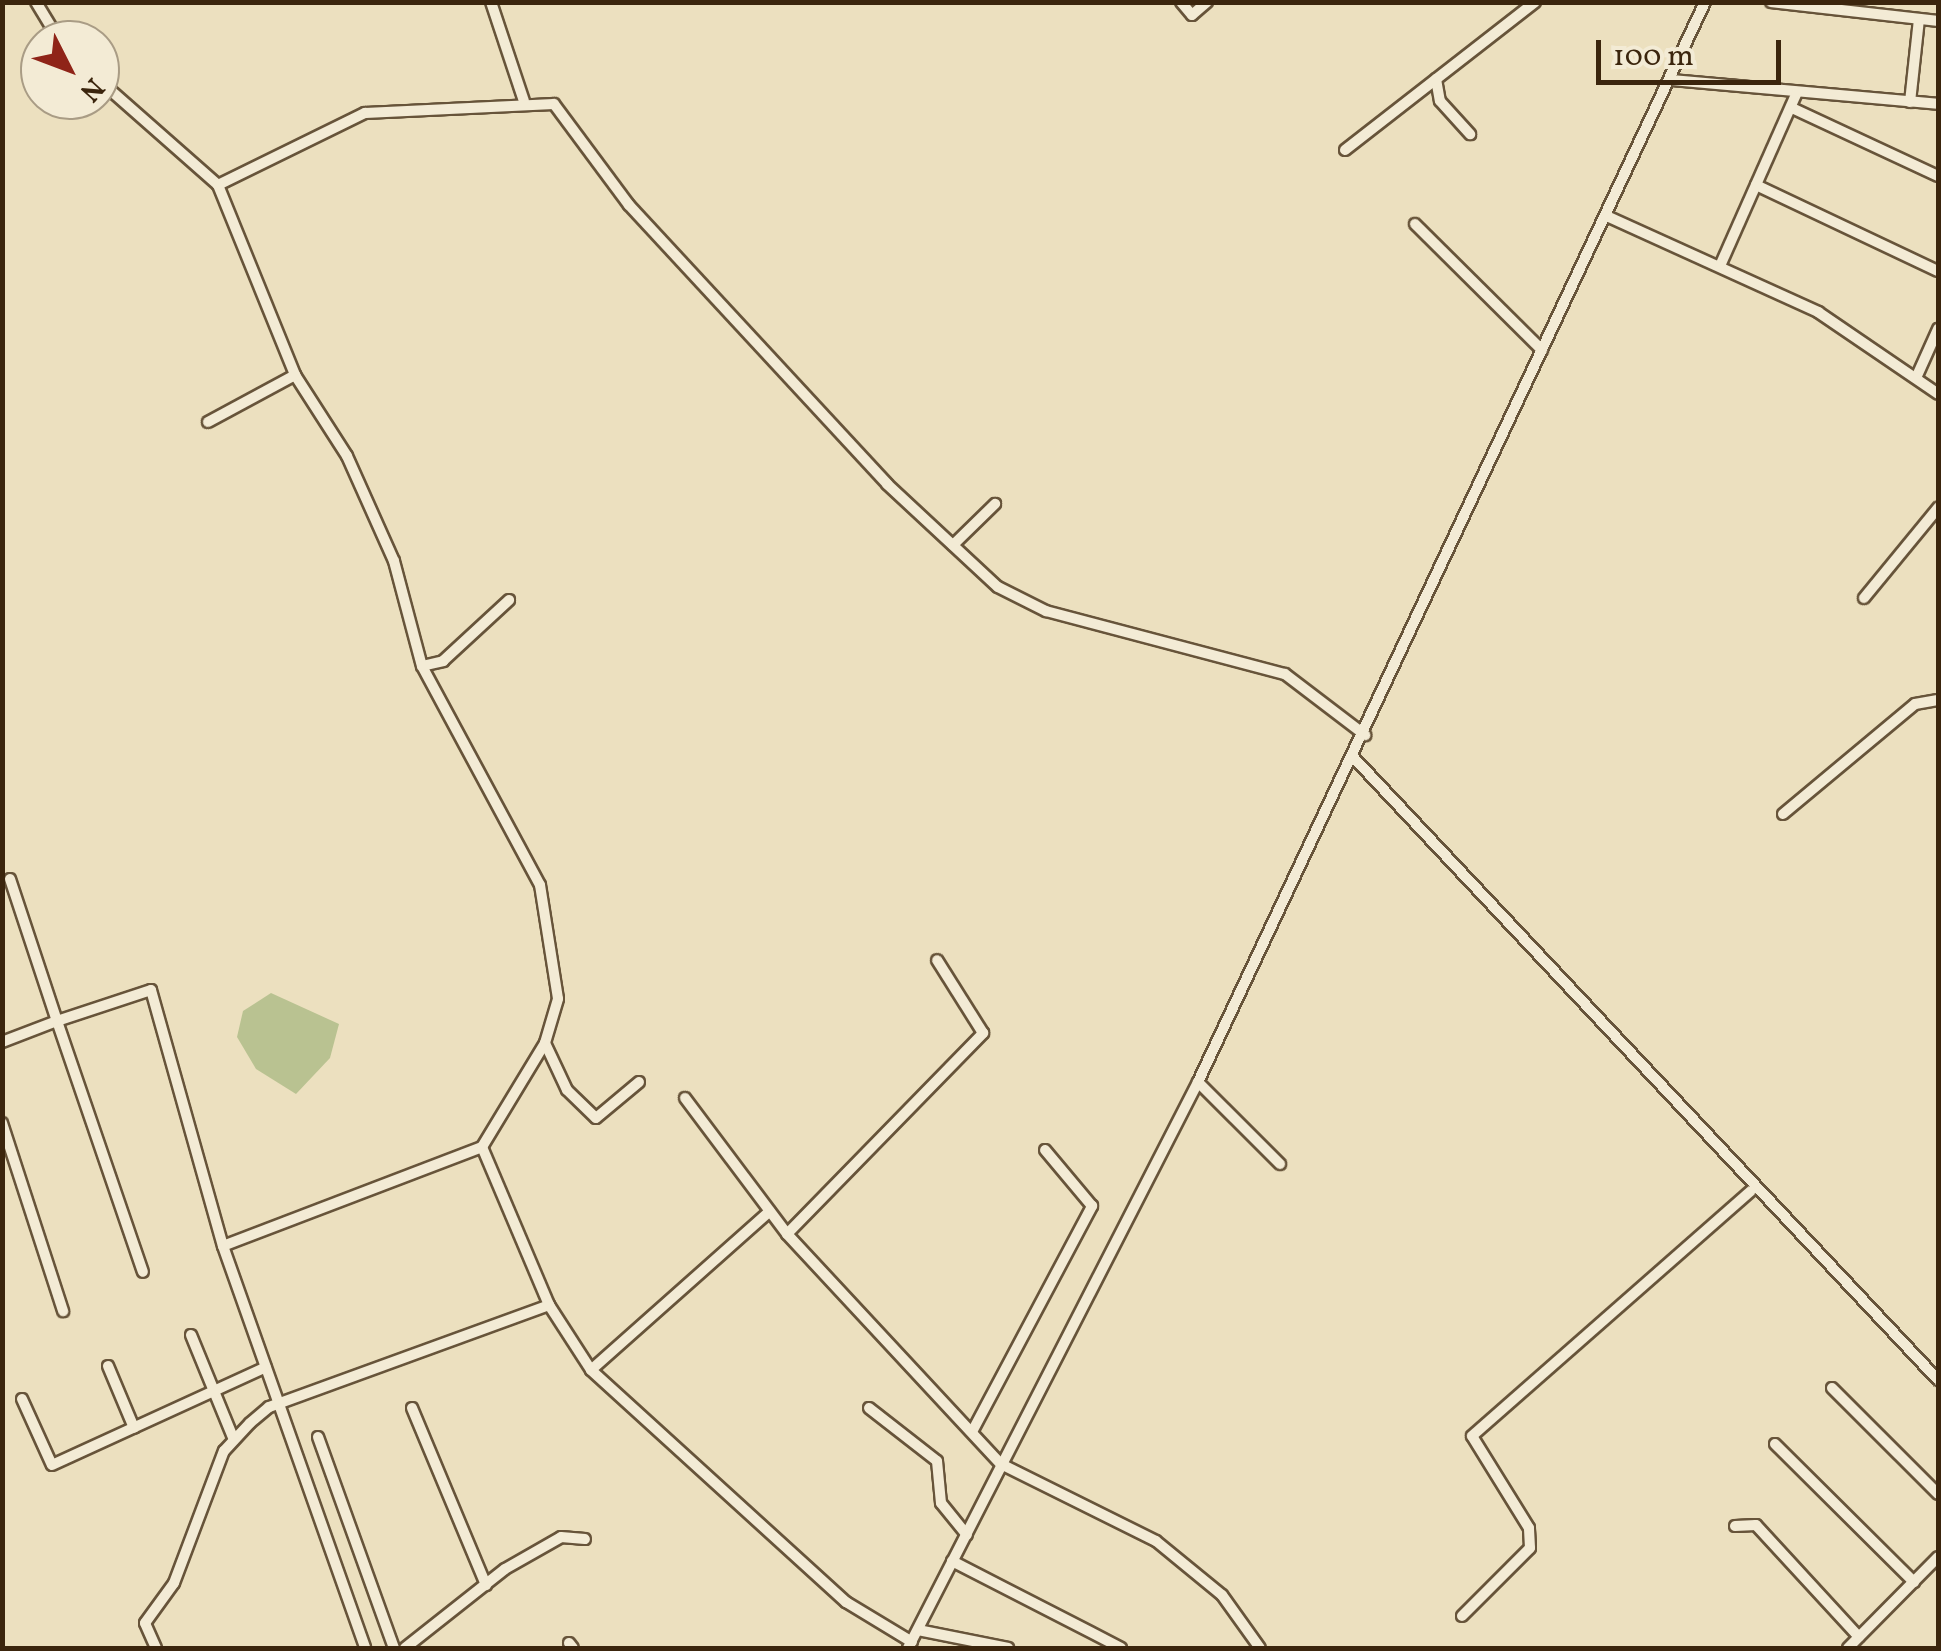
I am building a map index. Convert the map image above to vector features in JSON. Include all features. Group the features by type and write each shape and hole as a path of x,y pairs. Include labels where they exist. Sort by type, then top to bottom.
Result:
{"street":[{"path":"491,2 524,101"},
{"path":"1180,2 1192,14 1207,2"},
{"path":"1346,150 1535,2"},
{"path":"482,1147 549,1305 592,1370 846,1602 910,1645 1198,1082 1365,735 1542,350 1609,217 1705,2"},
{"path":"1771,2 1938,21"},
{"path":"1910,102 1920,19"},
{"path":"1436,79 1440,100 1470,134"},
{"path":"1670,80 1938,104"},
{"path":"1720,266 1797,92"},
{"path":"120,99 218,185 296,375 346,456 394,561 422,666 540,885 558,999 545,1043 482,1147 223,1246"},
{"path":"218,185 364,113 524,101 568,113 629,205 952,545 1020,602 1284,674 1365,735"},
{"path":"1792,108 1938,176"},
{"path":"1756,185 1938,271"},
{"path":"1609,217 1818,312 1938,394"},
{"path":"1415,224 1542,350"},
{"path":"1916,378 1938,329"},
{"path":"208,422 296,375"},
{"path":"952,545 995,504"},
{"path":"1864,598 1938,511"},
{"path":"422,666 443,661 510,600"},
{"path":"1783,814 1915,704 1938,700"},
{"path":"1354,758 1751,1191 1938,1380"},
{"path":"10,880 142,1272"},
{"path":"787,1234 983,1032 937,960"},
{"path":"2,1042 150,990 223,1246 365,1648"},
{"path":"545,1043 567,1090 596,1118 639,1082"},
{"path":"1198,1082 1280,1164"},
{"path":"684,1098 787,1234 1001,1464 1156,1541 1222,1595 1260,1648"},
{"path":"2,1123 63,1311"},
{"path":"973,1430 1092,1206 1045,1150"},
{"path":"1462,1616 1530,1548 1529,1528 1472,1436 1751,1191"},
{"path":"592,1370 770,1211"},
{"path":"156,1648 145,1622 174,1583 234,1440 268,1407 283,1407 549,1305"},
{"path":"191,1334 234,1440"},
{"path":"108,1366 134,1428"},
{"path":"22,1399 52,1466 266,1367"},
{"path":"1832,1388 1938,1494"},
{"path":"412,1408 486,1585"},
{"path":"870,1408 937,1461 941,1503 967,1535"},
{"path":"318,1437 394,1648"},
{"path":"1775,1444 1914,1582"},
{"path":"1734,1526 1756,1525 1859,1637"},
{"path":"404,1648 486,1585 561,1538 585,1539"},
{"path":"1848,1648 1938,1557"},
{"path":"952,1561 1121,1648"},
{"path":"918,1630 1008,1648"}],"green space":[{"path":"271,993 339,1024 330,1058 296,1094 256,1069 237,1037 243,1011"}]}
